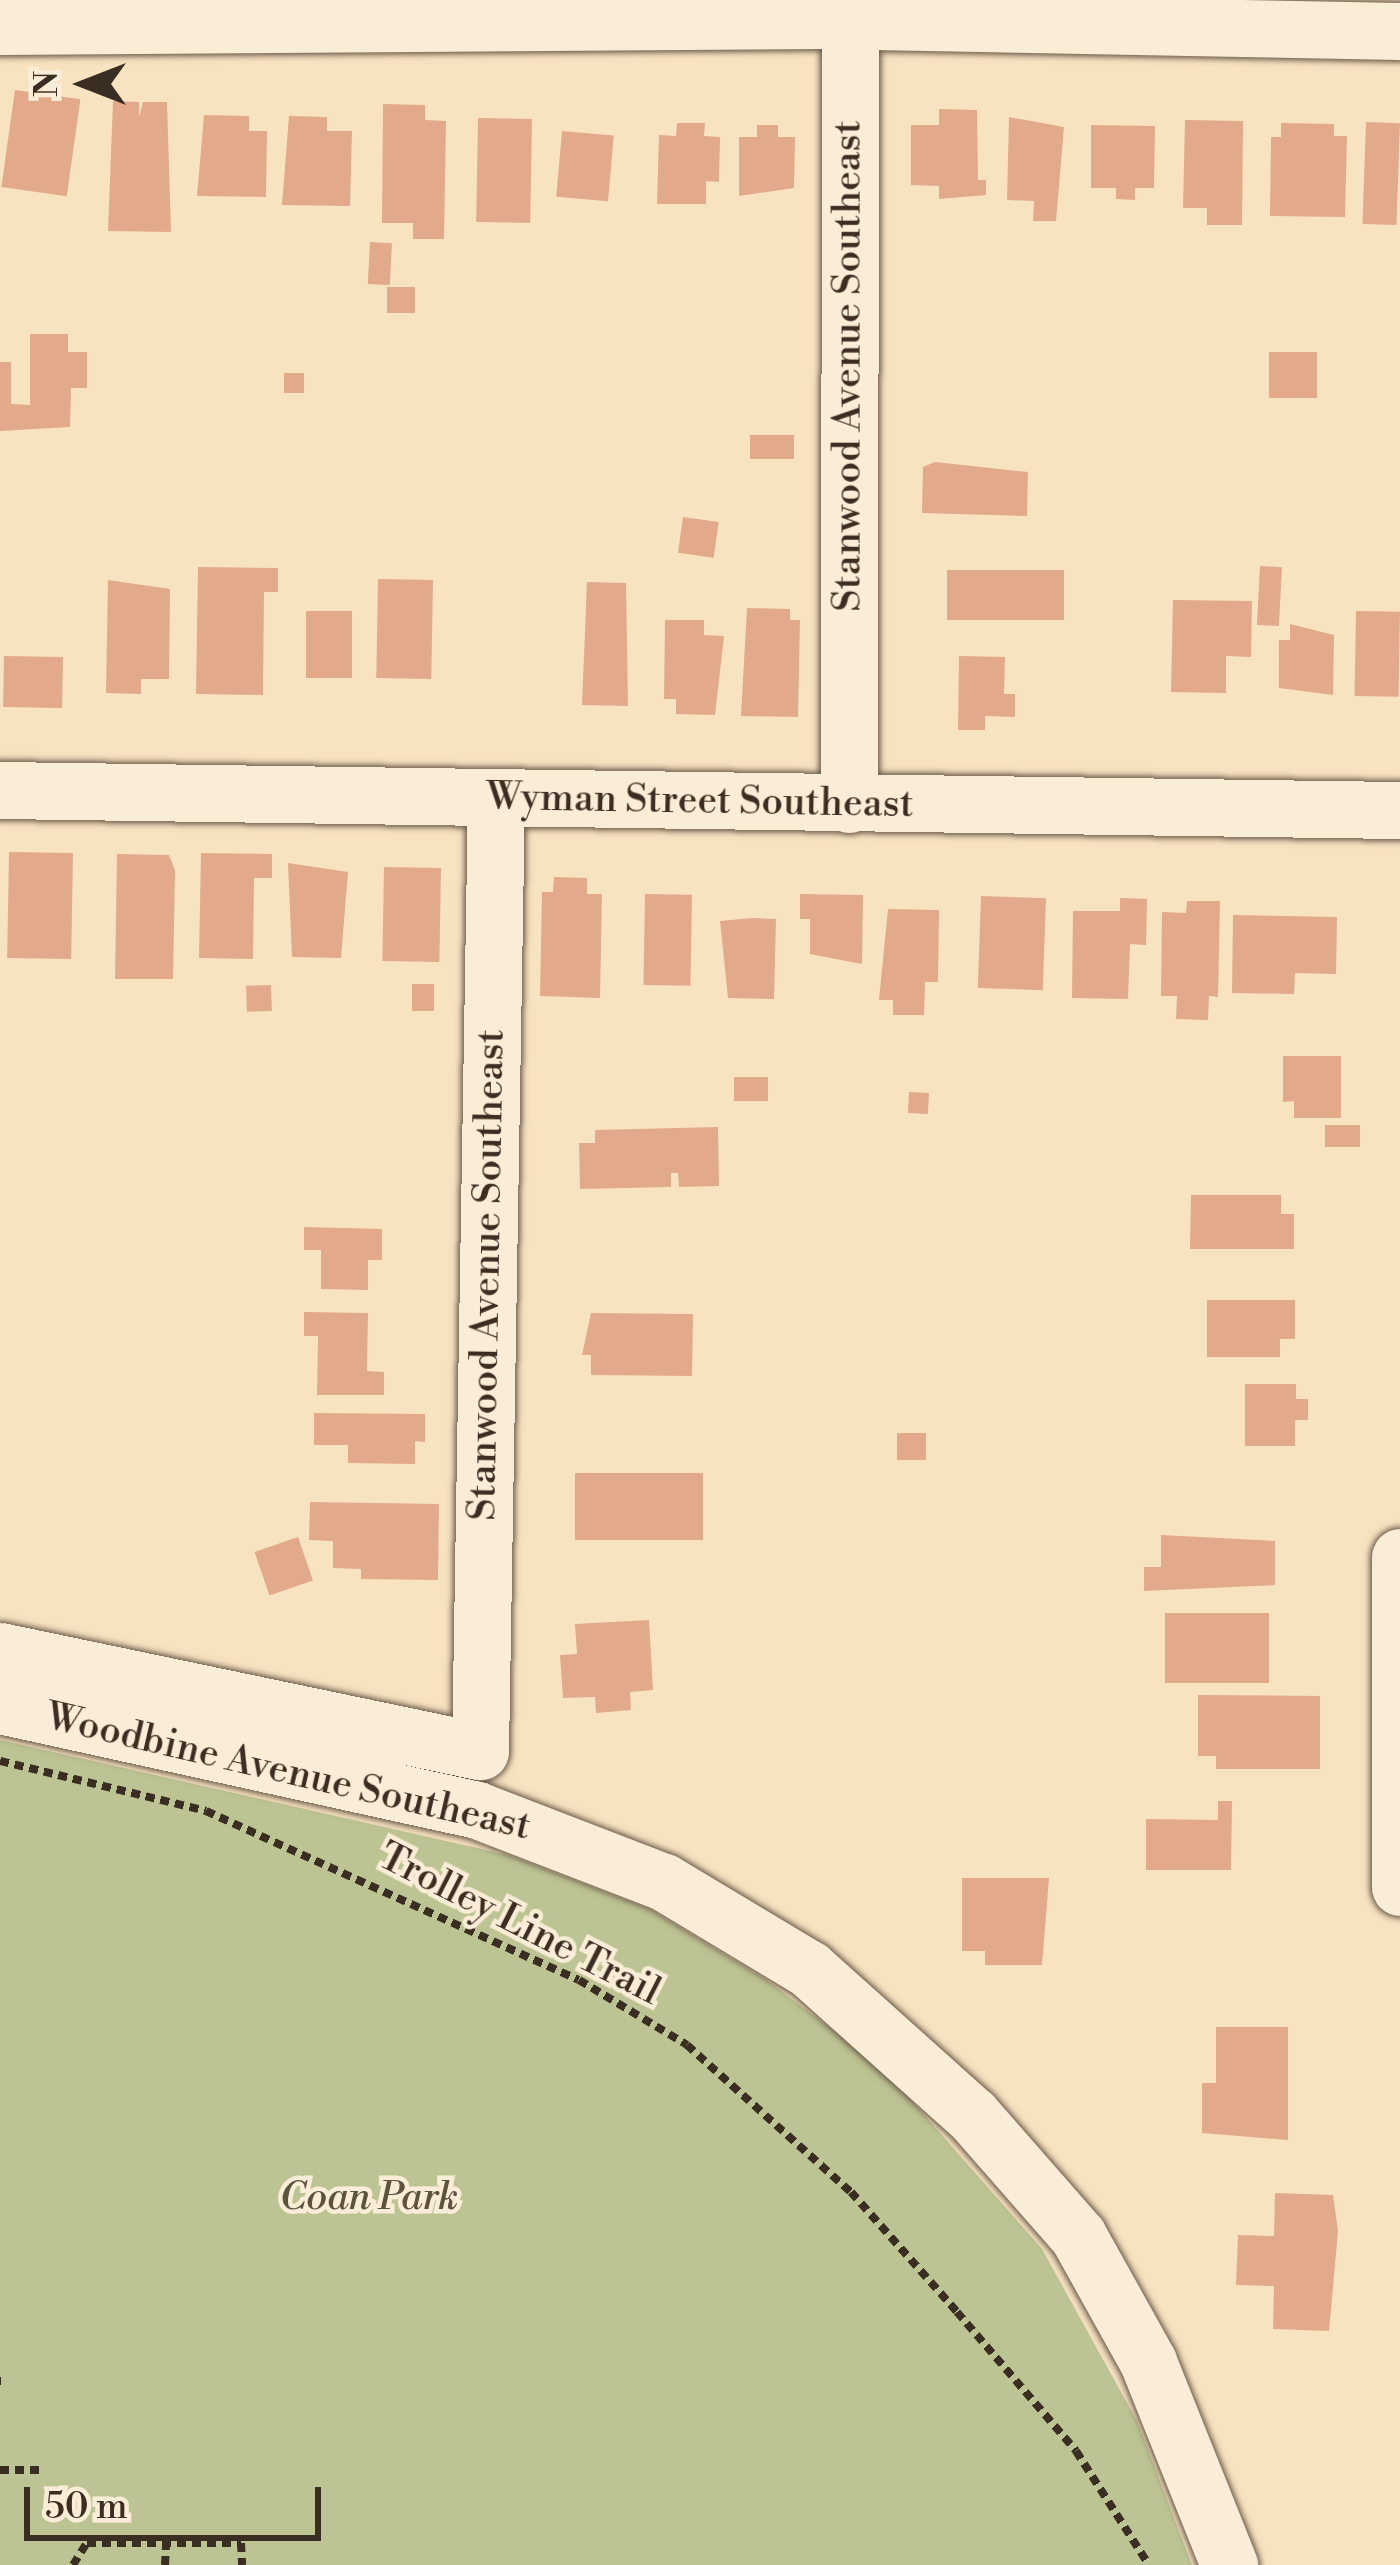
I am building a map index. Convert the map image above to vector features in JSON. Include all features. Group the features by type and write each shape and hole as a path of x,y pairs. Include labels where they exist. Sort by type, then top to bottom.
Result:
{"street":[{"path":"0,26 105,13 850,10 1400,31"},
{"name":"Stanwood Avenue Southeast","path":"849,804 850,10"},
{"name":"Wyman Street Southeast","path":"0,790 1400,810"},
{"name":"Stanwood Avenue Southeast","path":"480,1751 496,799"},
{"path":"1400,1557 1400,1887"},
{"name":"Woodbine Avenue Southeast","path":"0,1651 480,1751"},
{"name":"Woodbine Avenue Southeast","path":"0,1706 477,1810 664,1882 809,1969 972,2115 1078,2236 1148,2362 1229,2565"}],"path":[{"name":"Trolley Line Trail","path":"0,1761 206,1811 559,1970 687,2045 850,2192 942,2294 1076,2451 1149,2565"},
{"path":"0,2470 44,2470"},
{"path":"73,2565 87,2543 241,2543 242,2565"},
{"path":"165,2565 166,2543"}],"green space":[{"name":"Coan Park","path":"0,1740 508,1855 649,1909 765,1979 882,2067 1042,2249 1137,2421 1192,2565 0,2565"}],"building":[{"path":"15,90 80,99 67,196 1,187"},
{"path":"113,101 139,102 139,117 143,102 167,102 171,232 108,231"},
{"path":"383,104 425,105 425,120 446,121 444,239 413,239 413,223 382,223"},
{"path":"939,109 977,110 978,180 986,180 986,195 939,199 939,186 911,185 911,125 939,125"},
{"path":"204,115 249,116 249,131 267,131 266,197 197,196"},
{"path":"289,116 327,117 327,131 352,131 350,206 282,205"},
{"path":"1009,117 1064,127 1056,221 1033,221 1034,201 1007,200"},
{"path":"478,118 532,119 530,223 476,222"},
{"path":"1185,120 1243,121 1242,225 1207,225 1207,208 1183,208"},
{"path":"1366,122 1400,123 1396,225 1362,224"},
{"path":"677,123 705,123 704,136 720,137 719,182 706,181 706,204 657,204 659,135 676,136"},
{"path":"1281,123 1334,124 1334,136 1347,136 1345,217 1270,216 1271,137 1281,137"},
{"path":"757,125 778,125 778,137 795,137 794,188 739,196 739,137 757,137"},
{"path":"1091,125 1155,126 1154,188 1135,188 1135,200 1116,199 1116,188 1091,188"},
{"path":"562,131 614,136 608,201 556,197"},
{"path":"370,242 392,243 390,285 368,284"},
{"path":"387,287 415,287 415,313 387,313"},
{"path":"30,334 68,334 68,352 87,352 87,388 71,388 70,427 0,431 0,362 11,362 11,404 30,405"},
{"path":"1269,352 1317,352 1317,398 1269,398"},
{"path":"284,373 304,373 304,393 284,393"},
{"path":"750,435 794,435 794,459 750,459"},
{"path":"935,462 1028,472 1027,516 922,513 923,467"},
{"path":"683,517 719,522 714,558 678,553"},
{"path":"1260,566 1282,567 1279,626 1257,625"},
{"path":"198,567 278,568 278,592 264,592 263,695 196,694"},
{"path":"947,570 1064,570 1064,620 947,620"},
{"path":"378,579 433,580 431,679 376,678"},
{"path":"108,580 170,589 169,679 141,679 141,694 106,693"},
{"path":"587,582 626,583 628,706 582,705"},
{"path":"1173,600 1252,601 1251,657 1226,656 1226,693 1171,692"},
{"path":"747,608 790,609 790,620 800,620 798,717 741,716"},
{"path":"306,611 352,611 352,678 306,678"},
{"path":"1356,611 1400,612 1399,697 1355,696"},
{"path":"665,620 704,620 704,635 724,636 715,715 676,714 676,699 664,699"},
{"path":"1290,624 1334,635 1333,695 1279,688 1279,640 1290,640"},
{"path":"4,656 63,657 62,708 3,707"},
{"path":"959,656 1005,657 1004,694 1015,694 1015,717 985,716 985,730 958,730"},
{"path":"9,852 73,853 71,959 7,958"},
{"path":"201,853 272,854 272,878 254,878 253,959 199,958"},
{"path":"117,854 169,855 175,870 173,979 115,979"},
{"path":"288,863 348,872 341,958 292,957"},
{"path":"384,867 441,868 439,962 382,961"},
{"path":"554,877 587,878 587,894 602,894 600,998 540,996 542,892 553,892"},
{"path":"645,894 692,895 690,986 643,985"},
{"path":"800,894 863,895 862,964 810,954 810,919 800,919"},
{"path":"981,896 1046,898 1043,990 978,988"},
{"path":"1120,898 1147,899 1146,945 1130,944 1128,999 1072,998 1073,911 1120,911"},
{"path":"1187,901 1220,901 1218,997 1209,996 1208,1020 1176,1019 1177,996 1161,996 1162,912 1186,913"},
{"path":"888,909 939,910 938,982 925,982 924,1015 893,1015 893,1000 879,1000"},
{"path":"1233,915 1337,917 1336,974 1295,973 1294,994 1232,993"},
{"path":"776,919 774,999 728,998 720,921"},
{"path":"412,984 434,984 434,1011 412,1011"},
{"path":"271,985 272,1011 247,1012 246,986"},
{"path":"1283,1056 1341,1056 1341,1118 1294,1118 1294,1101 1283,1102"},
{"path":"734,1077 768,1077 768,1101 734,1101"},
{"path":"909,1092 929,1093 928,1114 908,1113"},
{"path":"1325,1125 1360,1125 1360,1147 1325,1147"},
{"path":"718,1127 719,1186 679,1187 678,1173 671,1173 671,1187 580,1189 579,1143 595,1143 595,1130"},
{"path":"1191,1195 1281,1195 1281,1214 1294,1214 1294,1249 1190,1249"},
{"path":"304,1227 382,1229 382,1260 368,1260 368,1290 321,1289 321,1250 304,1250"},
{"path":"1207,1300 1295,1300 1295,1339 1280,1339 1280,1357 1207,1357"},
{"path":"304,1312 368,1313 367,1371 384,1372 384,1395 317,1395 318,1336 304,1336"},
{"path":"591,1313 693,1314 692,1376 591,1375 591,1355 582,1355"},
{"path":"1245,1384 1296,1384 1296,1399 1308,1399 1308,1420 1295,1420 1295,1446 1245,1446"},
{"path":"314,1413 425,1414 425,1442 415,1441 415,1464 348,1463 348,1445 314,1445"},
{"path":"897,1433 926,1433 926,1460 897,1460"},
{"path":"575,1473 703,1473 703,1540 575,1540"},
{"path":"310,1502 439,1504 438,1580 361,1579 361,1569 333,1568 333,1541 309,1540"},
{"path":"1161,1535 1275,1541 1275,1585 1144,1591 1144,1567 1161,1567"},
{"path":"298,1537 313,1580 269,1595 255,1552"},
{"path":"1165,1613 1269,1613 1269,1683 1165,1683"},
{"path":"649,1620 653,1690 630,1692 631,1710 596,1713 595,1697 563,1698 560,1655 577,1654 575,1624"},
{"path":"1198,1695 1320,1696 1320,1769 1216,1769 1216,1756 1198,1756"},
{"path":"1218,1801 1232,1801 1231,1870 1146,1870 1146,1819 1218,1820"},
{"path":"962,1878 1049,1878 1042,1965 985,1965 985,1951 962,1951"},
{"path":"1216,2027 1288,2027 1288,2140 1202,2133 1202,2083 1216,2083"},
{"path":"1275,2193 1333,2195 1338,2231 1329,2331 1273,2329 1274,2286 1236,2285 1238,2235 1274,2236"}]}
